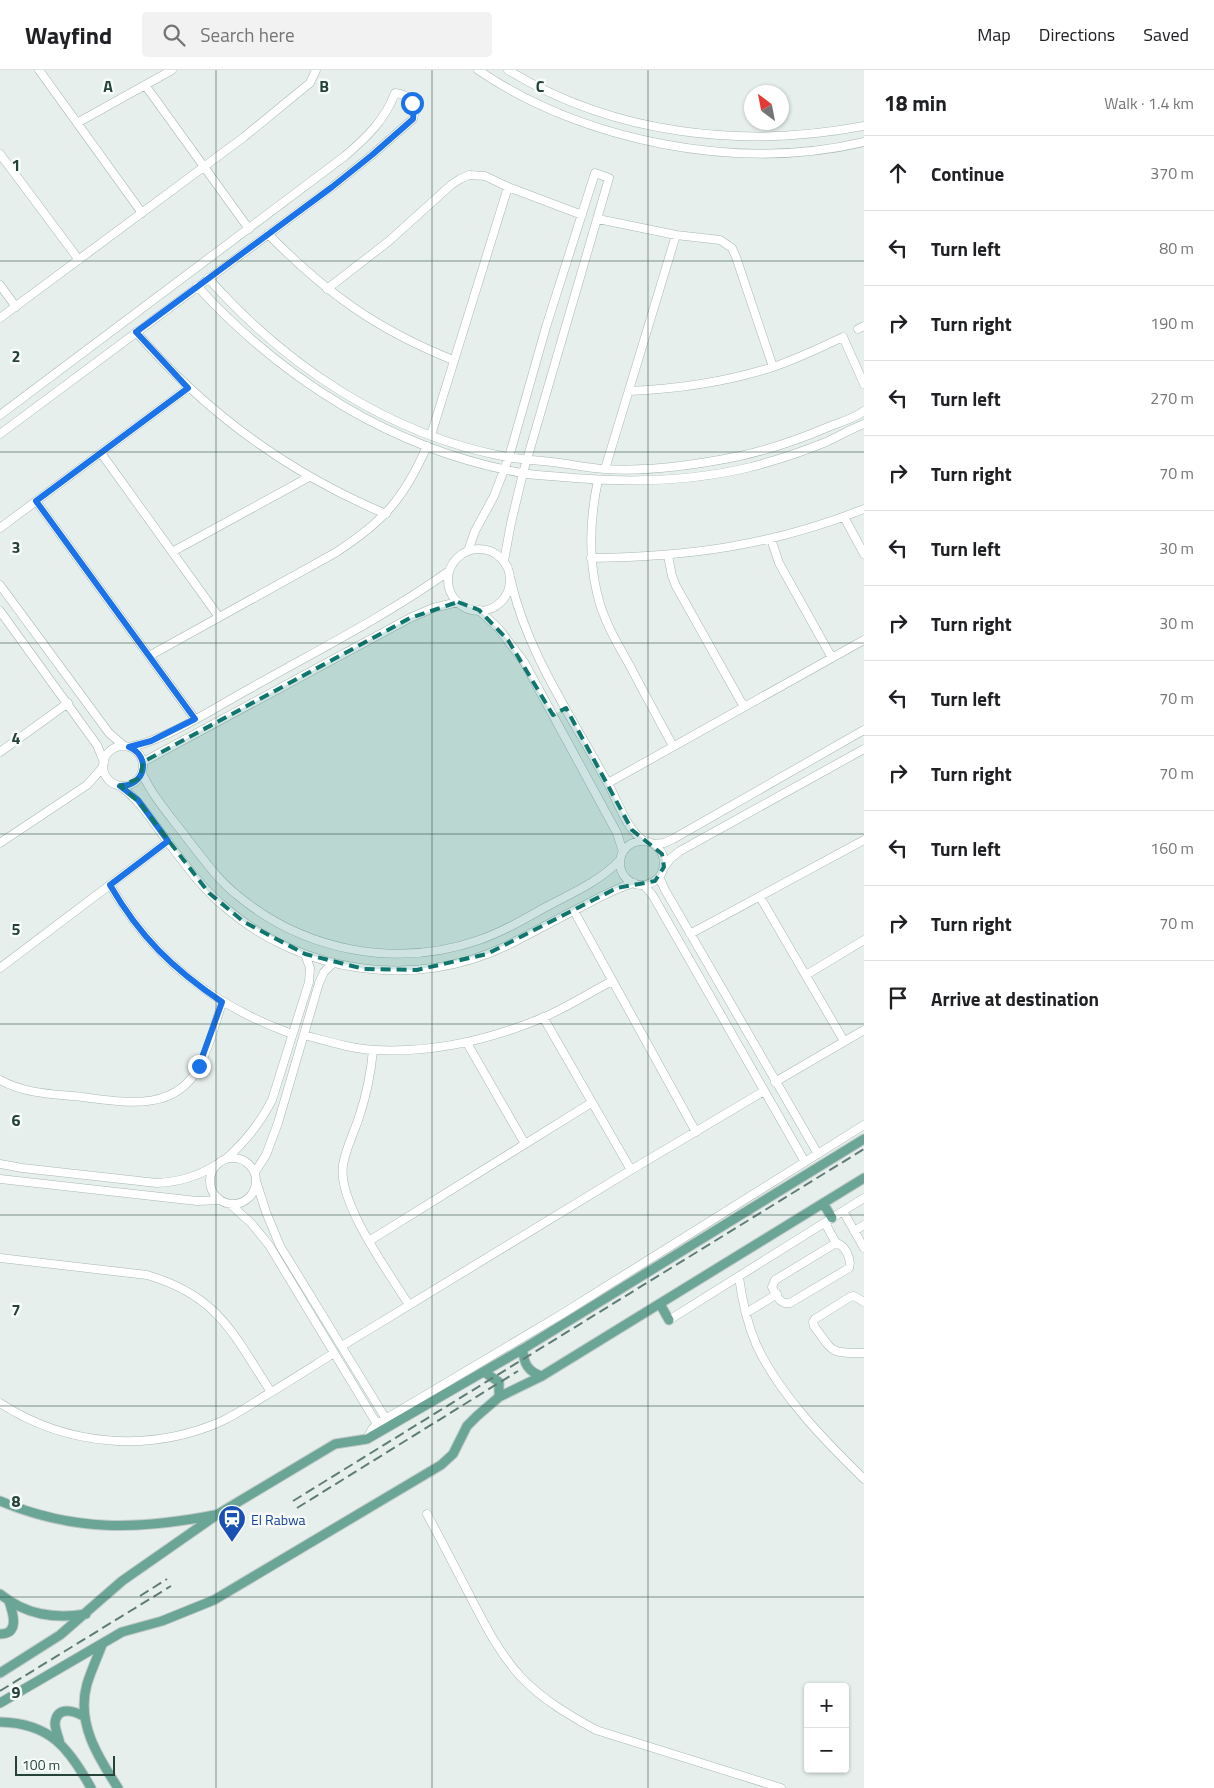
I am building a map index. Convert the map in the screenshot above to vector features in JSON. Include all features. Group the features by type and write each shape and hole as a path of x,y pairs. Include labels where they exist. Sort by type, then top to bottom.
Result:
{"main road":[{"path":"0,1673 55,1639 127,1577 218,1514 335,1444 367,1439 484,1372 864,1139"},
{"path":"0,1703 122,1632 162,1620 214,1600 441,1465 453,1454 472,1420 500,1397 542,1376 864,1178"},
{"path":"823,1203 828,1221"},
{"path":"660,1304 669,1320"},
{"path":"523,1349 526,1365 533,1372 542,1376"},
{"path":"484,1372 499,1382 500,1397"},
{"path":"0,1501 52,1519 106,1527 182,1521 218,1514"},
{"path":"0,1594 25,1610 43,1615 62,1617 86,1614"},
{"path":"0,1634 9,1632 13,1628 14,1622 9,1601"},
{"path":"102,1645 87,1684 84,1701 85,1717 91,1741 118,1788"},
{"path":"60,1744 55,1725 59,1715 71,1710 85,1717"},
{"path":"0,1722 36,1729 60,1744 77,1763 91,1788"}],"street":[{"path":"39,70 142,213"},
{"path":"77,123 172,70"},
{"path":"0,318 204,167 310,83 316,70"},
{"path":"478,70 509,90 591,126 631,138 661,144 760,154 846,146 864,142"},
{"path":"508,70 568,100 605,113 642,124 711,136 757,137 802,135 864,126"},
{"path":"145,85 249,229"},
{"path":"0,415 345,156 381,122 395,93 401,93 410,99 414,108 413,119 372,155 0,434"},
{"path":"0,154 3,163 79,260"},
{"path":"468,551 475,531 490,505 509,457 546,327 594,173 609,178 527,459 510,524 504,561 518,611 528,638 632,830 644,841 653,844 664,843 673,839 864,730"},
{"path":"327,289 389,241 460,179 469,175 485,176 508,188 582,215"},
{"path":"431,435 508,188"},
{"path":"598,219 676,235 720,240 732,248 773,367"},
{"path":"268,234 297,264 327,289 383,327 413,343 453,360"},
{"path":"606,469 676,235"},
{"path":"208,278 249,322 272,342 308,370 347,395 374,410 431,435 482,451 509,457 606,469 680,467 767,450 808,436 864,411"},
{"path":"0,284 16,306"},
{"path":"197,286 241,332 292,373 343,407 371,422 427,446 452,455 523,473 598,480 655,480 712,475 788,456 864,424"},
{"path":"136,332 188,388 218,415 250,439 309,477 386,514"},
{"path":"629,391 701,385 736,377 773,367 808,354 844,337 864,384"},
{"path":"0,528 188,388"},
{"path":"844,421 848,431"},
{"path":"149,656 335,554 362,536 386,514 408,486 427,446"},
{"path":"101,453 219,617"},
{"path":"172,552 309,477"},
{"path":"598,480 591,520 591,558 597,595 610,629 673,746"},
{"path":"36,501 195,719"},
{"path":"591,558 668,556 718,549 795,534 864,509"},
{"path":"844,517 864,554"},
{"path":"771,539 779,564 832,658"},
{"path":"504,561 495,554 485,550 468,551 454,561 449,571 449,588 458,602 467,608 478,610 490,608 499,603 508,588 510,577"},
{"path":"668,556 676,586 744,707"},
{"path":"0,843 87,785 104,764 109,752 118,746 151,741 195,719 395,608 449,571"},
{"path":"0,585 110,733 126,746 138,752 143,762 142,773 136,782 120,786"},
{"path":"143,762 410,618 433,608 458,602"},
{"path":"478,610 499,630 516,651 618,833 623,852"},
{"path":"0,611 97,745 107,777 111,782 120,786 138,800 194,876 226,908 263,935 305,954 333,963 364,969 426,969 452,964 470,960 504,947 617,888 634,883"},
{"path":"608,783 864,640"},
{"path":"1,749 68,704"},
{"path":"553,715 566,708"},
{"path":"644,841 632,843 623,852 620,860 621,870 626,878 634,883 644,885 655,881 671,858 680,852 864,749"},
{"path":"142,773 150,789 204,860 236,894 254,909 295,932 325,943 363,952 387,954 434,952 480,940 502,931 599,878 620,860"},
{"path":"690,934 864,840"},
{"path":"0,968 168,841"},
{"path":"653,844 662,854 664,867"},
{"path":"659,877 818,1154"},
{"path":"110,885 124,910 168,962 222,1002 260,1022 292,1034"},
{"path":"644,885 653,896 805,1162"},
{"path":"760,896 844,1041"},
{"path":"574,911 696,1132"},
{"path":"806,975 864,940"},
{"path":"0,1164 156,1183 188,1179 203,1173 226,1159 253,1132 264,1117 272,1100 310,975 305,954"},
{"path":"255,1172 271,1145 321,978 333,963"},
{"path":"304,1035 373,1050 421,1050 467,1042 513,1030 543,1017 612,981"},
{"path":"0,1080 24,1090 38,1092 119,1101 145,1102 158,1100 176,1091 192,1078 199,1066 222,1002"},
{"path":"543,1017 631,1170"},
{"path":"775,1082 864,1030"},
{"path":"467,1042 525,1144"},
{"path":"373,1050 365,1098 343,1165 344,1189 349,1204 409,1305"},
{"path":"342,1346 764,1091"},
{"path":"370,1241 591,1103"},
{"path":"784,1126 797,1117"},
{"path":"367,1439 377,1424 562,1314 864,1125"},
{"path":"226,1159 232,1158 246,1161 255,1172 266,1212 280,1246 386,1419"},
{"path":"216,1165 212,1170 210,1184 220,1200"},
{"path":"0,1179 197,1201 220,1200 230,1204 251,1223 269,1245 377,1424"},
{"path":"230,1204 245,1200 251,1195 255,1189 256,1181"},
{"path":"669,1320 864,1198"},
{"path":"843,1211 864,1248"},
{"path":"828,1221 836,1243 841,1245 851,1264 848,1269 790,1303 783,1303 772,1287 774,1280 836,1243"},
{"path":"854,1231 864,1225"},
{"path":"0,1258 148,1275 167,1280 186,1289 203,1300 218,1314 231,1330 271,1392"},
{"path":"739,1277 752,1334 763,1356 790,1398 819,1433 864,1479"},
{"path":"746,1313 777,1294"},
{"path":"864,1302 854,1296 850,1297 813,1322 832,1350 838,1353 864,1353"},
{"path":"0,1403 26,1418 60,1432 82,1438 110,1442 138,1442 167,1438 194,1432 221,1421 334,1353"},
{"path":"428,1514 502,1655 522,1678 546,1700 596,1730 780,1788"}],"highlighted area":[{"path":"458,602 479,610 508,640 553,715 566,708 632,830 662,854 664,867 655,881 617,888 487,954 417,970 364,969 305,954 244,922 209,893 138,801 120,786 140,778 143,762 410,618"}],"railway":[{"path":"293,1501 864,1149"},
{"path":"297,1508 518,1371"},
{"path":"140,1596 167,1579"},
{"path":"0,1691 171,1586"}],"place":[{"name":"El Rabwa","path":"232,1543"}],"route":[{"path":"199,1066 222,1002 168,962 124,910 110,885 168,841 138,800 120,786 136,782 142,773 143,762 141,757 138,752 129,747 144,744 195,719 36,501 188,388 136,332 332,187 372,155 413,119 414,108 412,103"}]}
